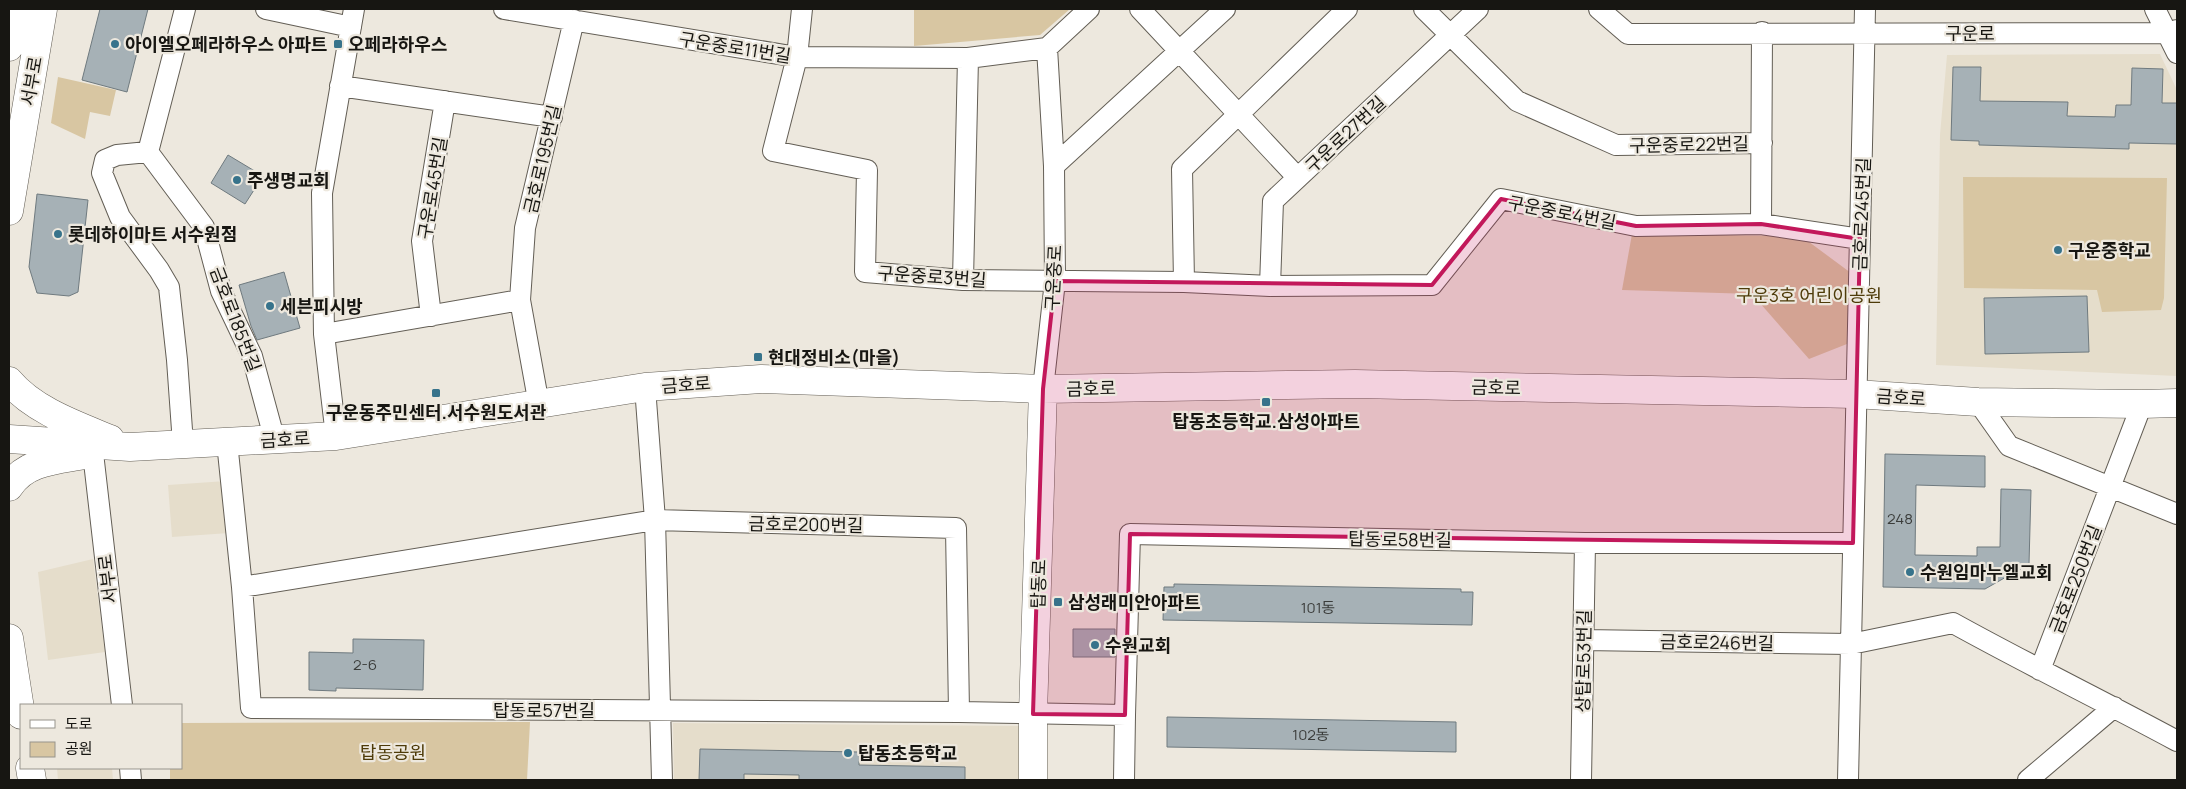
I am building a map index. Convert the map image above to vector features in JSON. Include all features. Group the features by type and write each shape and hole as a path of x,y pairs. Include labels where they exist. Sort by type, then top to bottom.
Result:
{"street":[{"name":"서부로","path":"9,47 18,9"},
{"name":"서부로","path":"9,211 43,9"},
{"path":"183,444 169,287 159,270 120,217 102,173 105,160 117,155 148,152 185,9"},
{"path":"266,9 352,18 322,193 324,334 336,436"},
{"name":"구운중로11번길","path":"504,9 797,57 968,58 1047,48"},
{"path":"797,57 802,9"},
{"path":"1047,48 1089,9"},
{"path":"1140,9 1297,178"},
{"path":"1054,166 1225,9"},
{"path":"1184,282 1182,169 1347,9"},
{"name":"구운중로22번길","path":"1424,9 1517,101 1616,145 1762,143"},
{"name":"구운로27번길","path":"1270,286 1273,201 1478,9"},
{"name":"구운로","path":"1599,9 1628,34 1762,32 1866,34 2172,32"},
{"name":"금호로245번길","path":"1855,394 1866,34 1865,9"},
{"path":"2155,9 2172,32 2177,53"},
{"name":"금호로195번길","path":"539,405 520,300 526,228 574,20"},
{"path":"1762,32 1762,224"},
{"name":"구운중로","path":"1043,389 1055,282 1054,166 1047,48"},
{"name":"구운중로3번길","path":"797,57 773,151 867,170 865,272 963,280 1055,282"},
{"path":"963,280 968,58"},
{"path":"340,86 552,118"},
{"name":"구운로45번길","path":"431,316 422,242 445,101"},
{"name":"금호로185번길","path":"148,152 204,227 222,291 252,356 275,441"},
{"name":"구운중로4번길","path":"1055,282 1184,282 1270,286 1432,285 1501,199 1636,226 1762,224 1860,239"},
{"path":"324,334 520,300"},
{"name":"금호로","path":"9,439 130,447 275,441 336,436 645,387 761,379 1043,389 1355,384 1855,394 1978,402 2177,403"},
{"path":"9,381 18,393 48,410 130,447"},
{"path":"645,387 655,520 662,780"},
{"name":"탑동로","path":"1033,780 1033,714 1043,389"},
{"path":"1848,780 1855,394"},
{"path":"1978,402 2009,446 2177,514"},
{"name":"금호로250번길","path":"2040,670 2142,404"},
{"name":"탑동로57번길","path":"227,442 242,587 251,708 1033,714"},
{"path":"9,487 15,476 50,459 130,447"},
{"name":"서부로","path":"93,453 122,704"},
{"name":"금호로200번길","path":"242,587 655,520 956,528 959,712"},
{"name":"탑동로58번길","path":"1124,780 1130,534 1586,543 1853,544"},
{"name":"상탑로53번길","path":"1581,780 1586,543"},
{"name":"금호로246번길","path":"1584,640 1851,644 1953,623 2177,741"},
{"path":"9,638 20,709"},
{"path":"2028,780 2114,707"},
{"path":"1033,714 1125,715"}],"highlighted area":[{"path":"1501,199 1636,226 1761,224 1860,239 1853,543 1130,534 1125,715 1033,714 1043,389 1055,281 1432,285"}],"shaded area":[{"name":"구운중학교","path":"2160,54 2177,90 2177,376 1936,365 1940,135 1947,55"},
{"path":"226,481 229,533 172,537 168,485"},
{"path":"93,559 105,652 48,660 38,572"},
{"name":"탑동초등학교","path":"673,723 1023,726 1023,780 674,780"},
{"path":"57,769 112,769 113,780 58,780"}],"green space":[{"path":"914,9 1070,9 1040,35 914,46"},
{"path":"58,77 116,90 110,116 90,112 85,139 51,123"},
{"path":"1963,177 2167,178 2164,298 2161,310 2102,312 2097,290 1964,288"},
{"name":"구운3호 어린이공원","path":"1632,234 1801,236 1851,273 1852,342 1809,359 1752,294 1622,290"},
{"name":"탑동공원","path":"530,722 527,780 170,780 170,769 182,769 182,723"}],"building":[{"name":"아이엘오페라하우스 아파트","path":"100,9 148,9 127,92 82,80"},
{"path":"1953,67 1981,67 1980,101 2068,102 2067,116 2115,117 2116,105 2131,105 2132,68 2163,69 2162,103 2177,103 2177,144 2129,143 2129,149 1979,145 1979,141 1951,140"},
{"name":"주생명교회","path":"228,155 263,176 245,204 211,183"},
{"name":"롯데하이마트 서수원점","path":"37,194 88,200 78,292 69,296 37,293 29,267"},
{"name":"세븐피시방","path":"284,272 300,328 257,340 239,285"},
{"path":"2087,296 2089,352 1985,354 1984,298"},
{"path":"1885,454 1985,456 1985,487 1916,485 1915,555 1977,556 1977,547 2000,547 2001,489 2031,490 2029,564 1985,589 1883,587"},
{"path":"1174,584 1461,589 1461,592 1473,592 1472,625 1163,620 1164,587 1174,587"},
{"path":"1073,629 1115,629 1115,657 1073,657"},
{"path":"353,639 424,640 423,690 336,688 336,691 309,690 309,652 353,653"},
{"path":"1167,717 1456,722 1456,752 1167,747"},
{"path":"700,749 859,752 859,765 965,767 965,780 799,780 799,775 744,774 744,780 699,780"}],"place":[{"name":"아이엘오페라하우스 아파트","path":"115,44"},
{"name":"오페라하우스","path":"338,44"},
{"name":"주생명교회","path":"237,180"},
{"name":"롯데하이마트 서수원점","path":"58,234"},
{"name":"구운중학교","path":"2058,250"},
{"name":"세븐피시방","path":"270,306"},
{"name":"현대정비소(마을)","path":"758,357"},
{"name":"구운동주민센터.서수원도서관","path":"436,393"},
{"name":"탑동초등학교.삼성아파트","path":"1266,402"},
{"name":"수원임마누엘교회","path":"1910,572"},
{"name":"삼성래미안아파트","path":"1058,602"},
{"name":"수원교회","path":"1095,645"},
{"name":"탑동초등학교","path":"848,753"}]}
